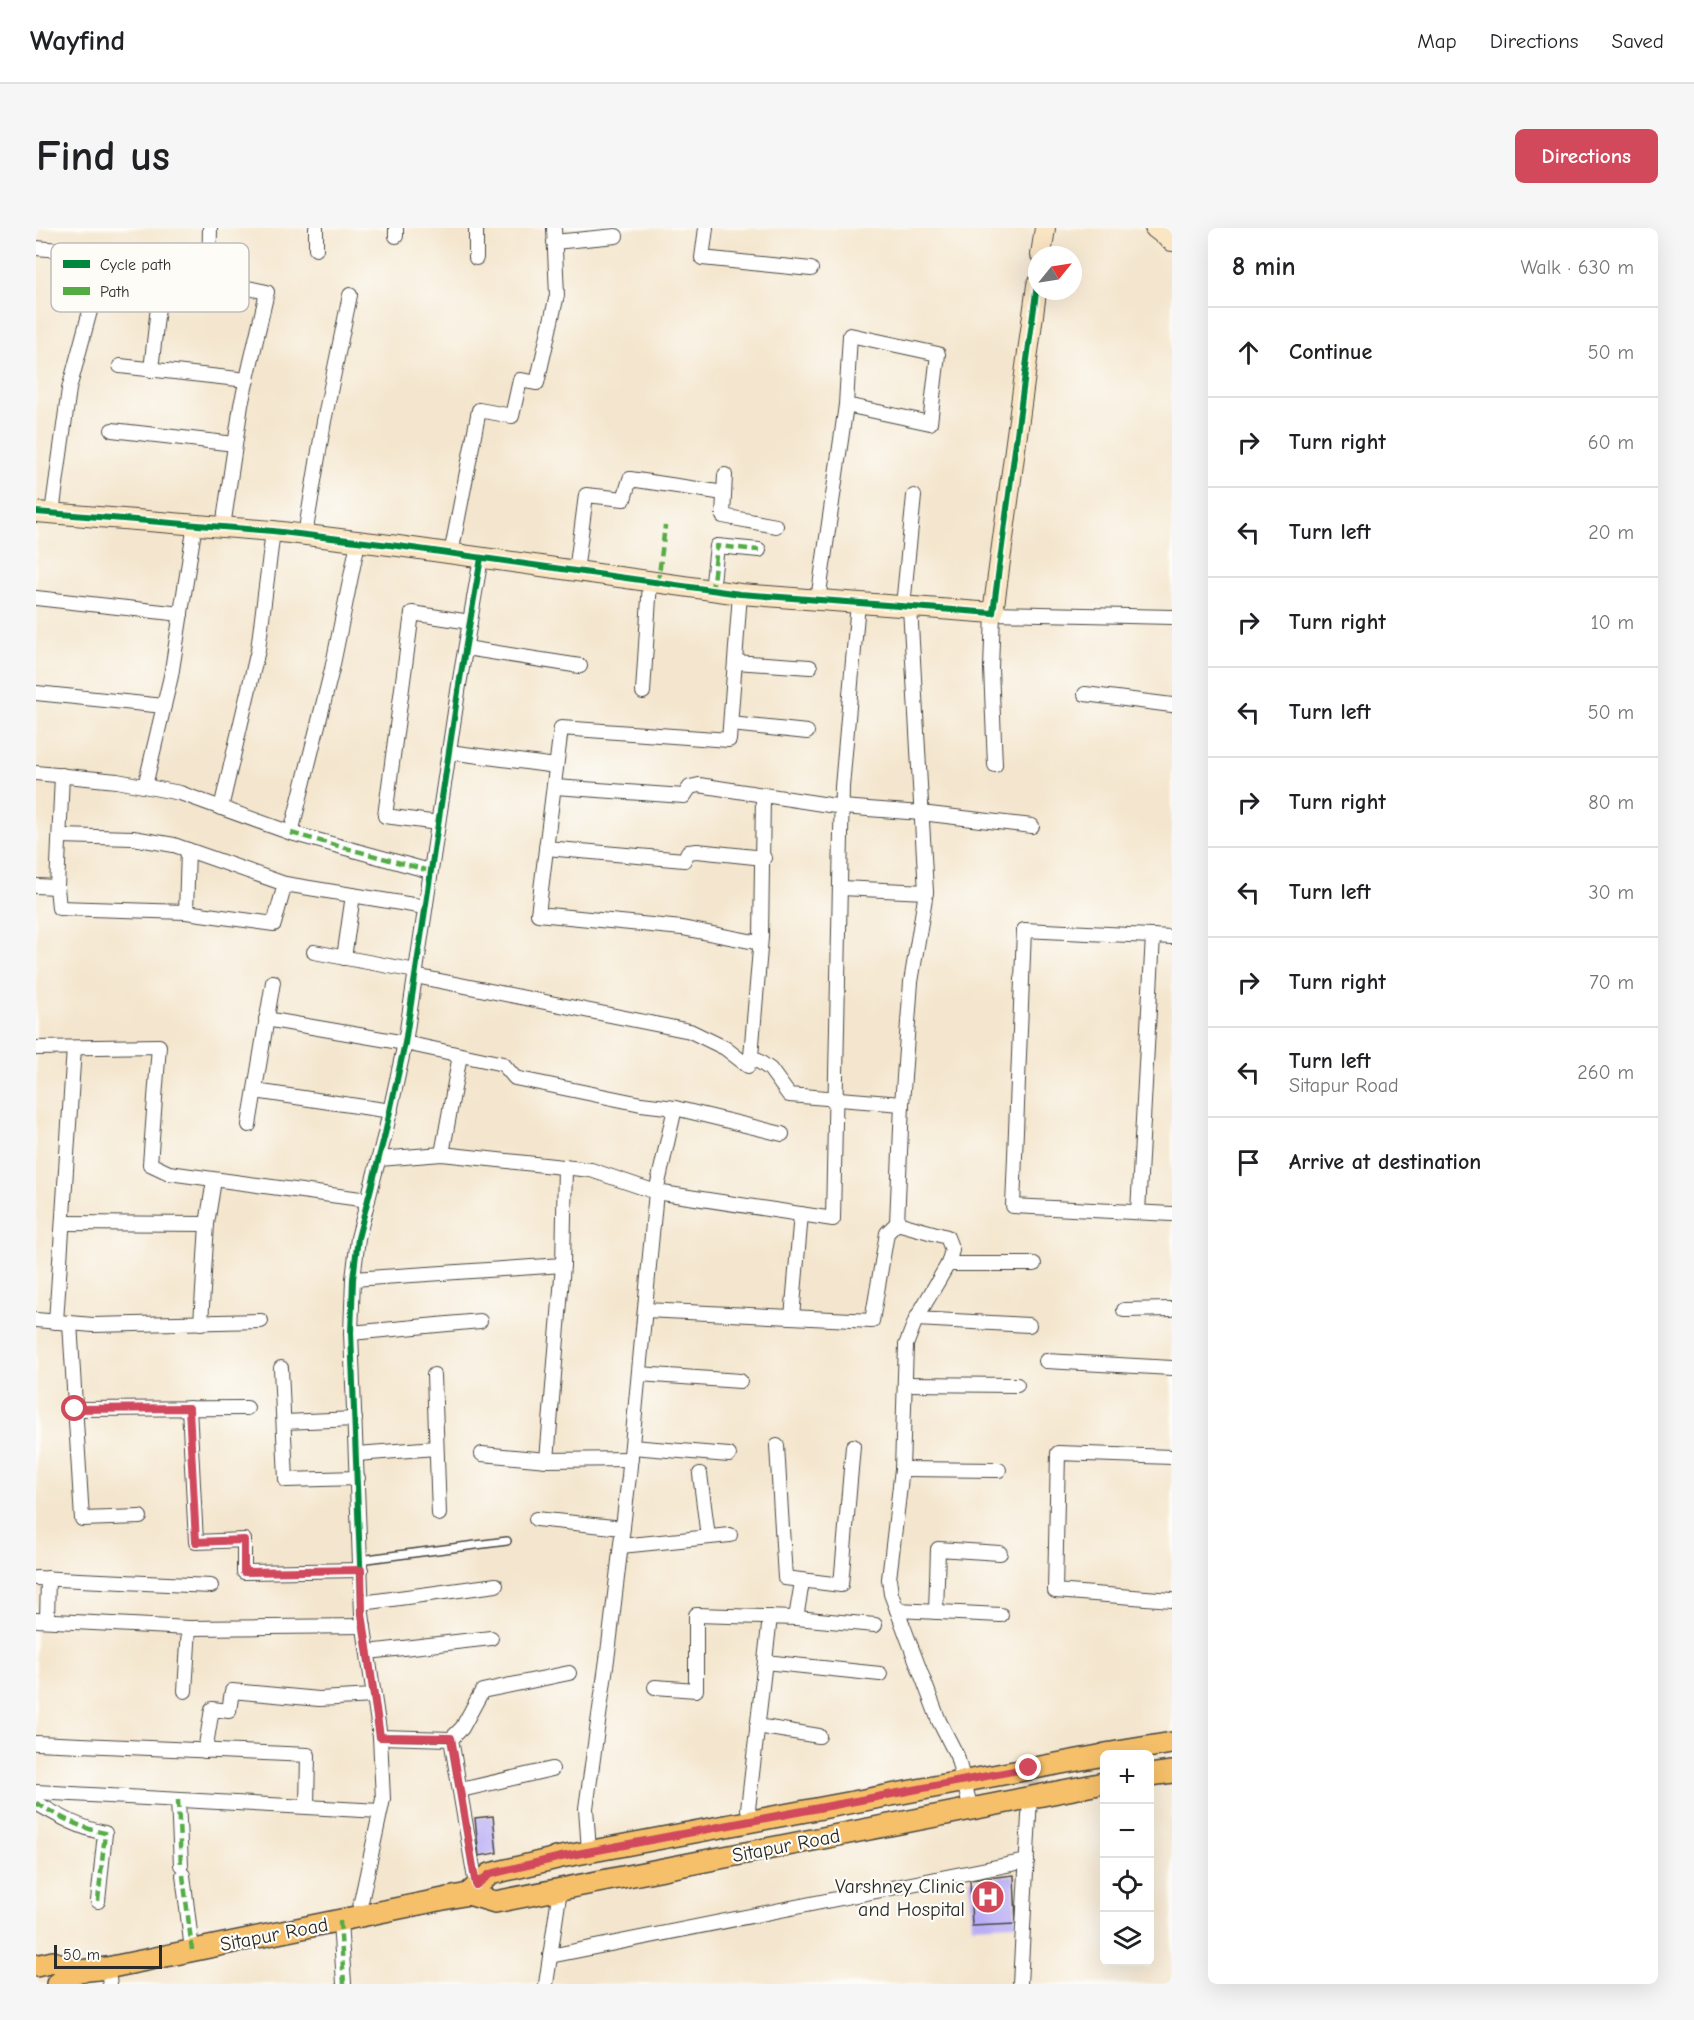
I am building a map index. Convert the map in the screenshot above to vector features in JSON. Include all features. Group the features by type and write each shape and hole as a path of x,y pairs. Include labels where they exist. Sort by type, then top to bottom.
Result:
{"main road":[{"name":"Sitapur Road","path":"1133,1750 1172,1743"},
{"name":"Sitapur Road","path":"36,1966 53,1962 80,1971 109,1976 192,1950 349,1919 472,1889 490,1874 589,1851 1100,1756"},
{"path":"1154,1774 1172,1772"},
{"name":"Sitapur Road","path":"472,1889 495,1902 1100,1784"},
{"name":"Sitapur Road","path":"57,1984 80,1971"}],"street":[{"path":"210,228 210,243"},
{"path":"316,228 316,249"},
{"path":"476,228 476,258"},
{"path":"706,228 702,258 811,269"},
{"path":"1042,246 1045,228"},
{"path":"1155,228 1172,241"},
{"path":"452,554 479,410 512,416 520,380 537,383 557,295 554,235 616,236"},
{"path":"36,248 51,249"},
{"path":"223,527 247,380 267,292 249,289"},
{"path":"305,535 324,422 350,295"},
{"path":"995,765 991,668 993,613 1035,300"},
{"path":"90,312 69,389 44,513 273,531 740,594 993,613 1172,617"},
{"path":"152,370 158,312"},
{"path":"818,600 846,405 850,335 938,354 930,423 846,405"},
{"path":"120,366 247,380"},
{"path":"112,430 236,444"},
{"path":"725,475 723,516 776,526"},
{"path":"576,572 586,495 624,499 630,479 724,493"},
{"path":"645,1310 872,1321 886,1233 897,1223 902,1104 911,982 926,892 907,607 914,496"},
{"path":"145,786 171,676 195,524"},
{"path":"221,808 258,650 273,531"},
{"path":"291,833 332,669 358,542"},
{"path":"712,591 717,546 759,550"},
{"path":"344,1984 349,1919 382,1799 380,1737 362,1603 351,1333 352,1279 358,1238 391,1111 405,1043 430,871 481,558"},
{"path":"643,692 650,582"},
{"path":"740,594 729,740 561,728 538,914 682,928 760,943"},
{"path":"36,598 181,614"},
{"path":"379,1159 442,1154 591,1170 656,1191 833,1219 842,807 858,603"},
{"path":"438,823 385,816 412,614 470,622"},
{"path":"466,648 580,666"},
{"path":"735,662 810,667"},
{"path":"36,693 164,706"},
{"path":"1085,694 1172,705"},
{"path":"731,724 807,732"},
{"path":"449,752 556,766"},
{"path":"36,773 117,781 180,793 291,833 430,871"},
{"path":"62,775 57,887 59,908 186,912 274,924 285,884"},
{"path":"555,787 684,796 690,787 699,784 842,807 921,813 1032,826"},
{"path":"314,952 690,1031 725,1048 748,1066 751,1056 760,943 764,858 763,795"},
{"path":"60,836 133,838 174,845 285,884 425,908"},
{"path":"546,848 684,860 688,852 697,851 764,858"},
{"path":"186,912 188,850"},
{"path":"36,886 57,887"},
{"path":"841,888 926,892"},
{"path":"344,958 353,895"},
{"path":"1172,937 1024,930 1013,1206 1172,1214"},
{"path":"1138,1212 1153,936"},
{"path":"249,1125 273,982"},
{"path":"266,1019 405,1043 503,1064 515,1078 641,1104 675,1108 782,1134"},
{"path":"36,1048 159,1046 150,1164 169,1173 368,1200"},
{"path":"74,1048 63,1223 63,1322 75,1409 82,1519 140,1517"},
{"path":"442,1154 460,1055"},
{"path":"751,1056 770,1069 789,1095 902,1104"},
{"path":"255,1090 391,1111"},
{"path":"589,1851 586,1808 621,1546 656,1191 675,1108"},
{"path":"546,1460 563,1265 565,1167"},
{"path":"201,1323 207,1224 214,1180"},
{"path":"792,1317 801,1214"},
{"path":"63,1223 207,1224"},
{"path":"897,1223 947,1237 952,1250 948,1264 916,1319 906,1345 902,1469 888,1580 891,1594 939,1721 957,1756 971,1809"},
{"path":"948,1264 1034,1264"},
{"path":"352,1279 563,1265"},
{"path":"1124,1310 1172,1309"},
{"path":"916,1319 1029,1324"},
{"path":"36,1320 93,1325 261,1321"},
{"path":"351,1333 480,1321"},
{"path":"1046,1361 1172,1368"},
{"path":"281,1368 286,1480 358,1478"},
{"path":"639,1374 741,1381"},
{"path":"434,1376 439,1514"},
{"path":"905,1384 1017,1385"},
{"path":"189,1408 196,1542 244,1540 244,1572 360,1565"},
{"path":"75,1409 247,1408"},
{"path":"284,1422 355,1419"},
{"path":"777,1446 785,1578 802,1582 841,1585 853,1446"},
{"path":"357,1454 436,1448"},
{"path":"482,1454 546,1460 631,1453 729,1455"},
{"path":"1172,1457 1058,1453 1055,1591 1172,1600"},
{"path":"902,1469 999,1470"},
{"path":"700,1474 708,1537"},
{"path":"536,1519 623,1528"},
{"path":"621,1546 730,1535"},
{"path":"936,1612 938,1549 1000,1553"},
{"path":"211,1586 42,1578 42,1620 189,1628 364,1626"},
{"path":"796,1618 802,1582"},
{"path":"362,1603 496,1585"},
{"path":"897,1610 1001,1615"},
{"path":"655,1687 696,1690 696,1615 796,1618 875,1625"},
{"path":"752,1820 748,1809 770,1617"},
{"path":"185,1691 189,1628"},
{"path":"368,1652 491,1638"},
{"path":"765,1662 880,1674"},
{"path":"380,1737 451,1738 462,1728 482,1691 569,1674"},
{"path":"205,1751 212,1709 229,1711 232,1691 319,1699 374,1696"},
{"path":"757,1726 819,1736"},
{"path":"451,1738 461,1790 472,1889"},
{"path":"36,1743 308,1755 307,1806"},
{"path":"461,1790 552,1769"},
{"path":"36,1792 380,1811"},
{"path":"1020,1984 1030,1797"},
{"path":"178,1800 182,1870 192,1950"},
{"path":"36,1803 69,1822 88,1830 105,1833 98,1901"},
{"path":"550,1956 1027,1861"},
{"path":"546,1984 560,1888"}],"lane":[{"path":"360,1565 507,1541"}],"building":[{"path":"493,1816 497,1853 479,1856 475,1818"},
{"path":"1014,1875 1016,1924 972,1926 970,1880"}],"marked path":[{"path":"658,583 665,526"},
{"path":"712,591 717,546 759,550"},
{"path":"291,833 430,871"},
{"path":"178,1800 181,1865"},
{"path":"36,1803 78,1825 105,1833 98,1901"},
{"path":"183,1875 192,1950"},
{"path":"340,1921 344,1984"}],"cycle path":[{"path":"36,512 273,531 398,546 740,594 993,613 1035,300"},
{"path":"476,1885 451,1739 380,1737 362,1614 351,1333 353,1279 358,1238 385,1134 405,1043 459,685 481,558"}],"place":[{"name":"Varshney Clinic and Hospital","path":"988,1897"}],"route":[{"path":"75,1409 189,1408 196,1542 244,1540 244,1572 361,1570 362,1614 380,1737 451,1738 476,1885 490,1874 561,1857 1029,1768"}]}
